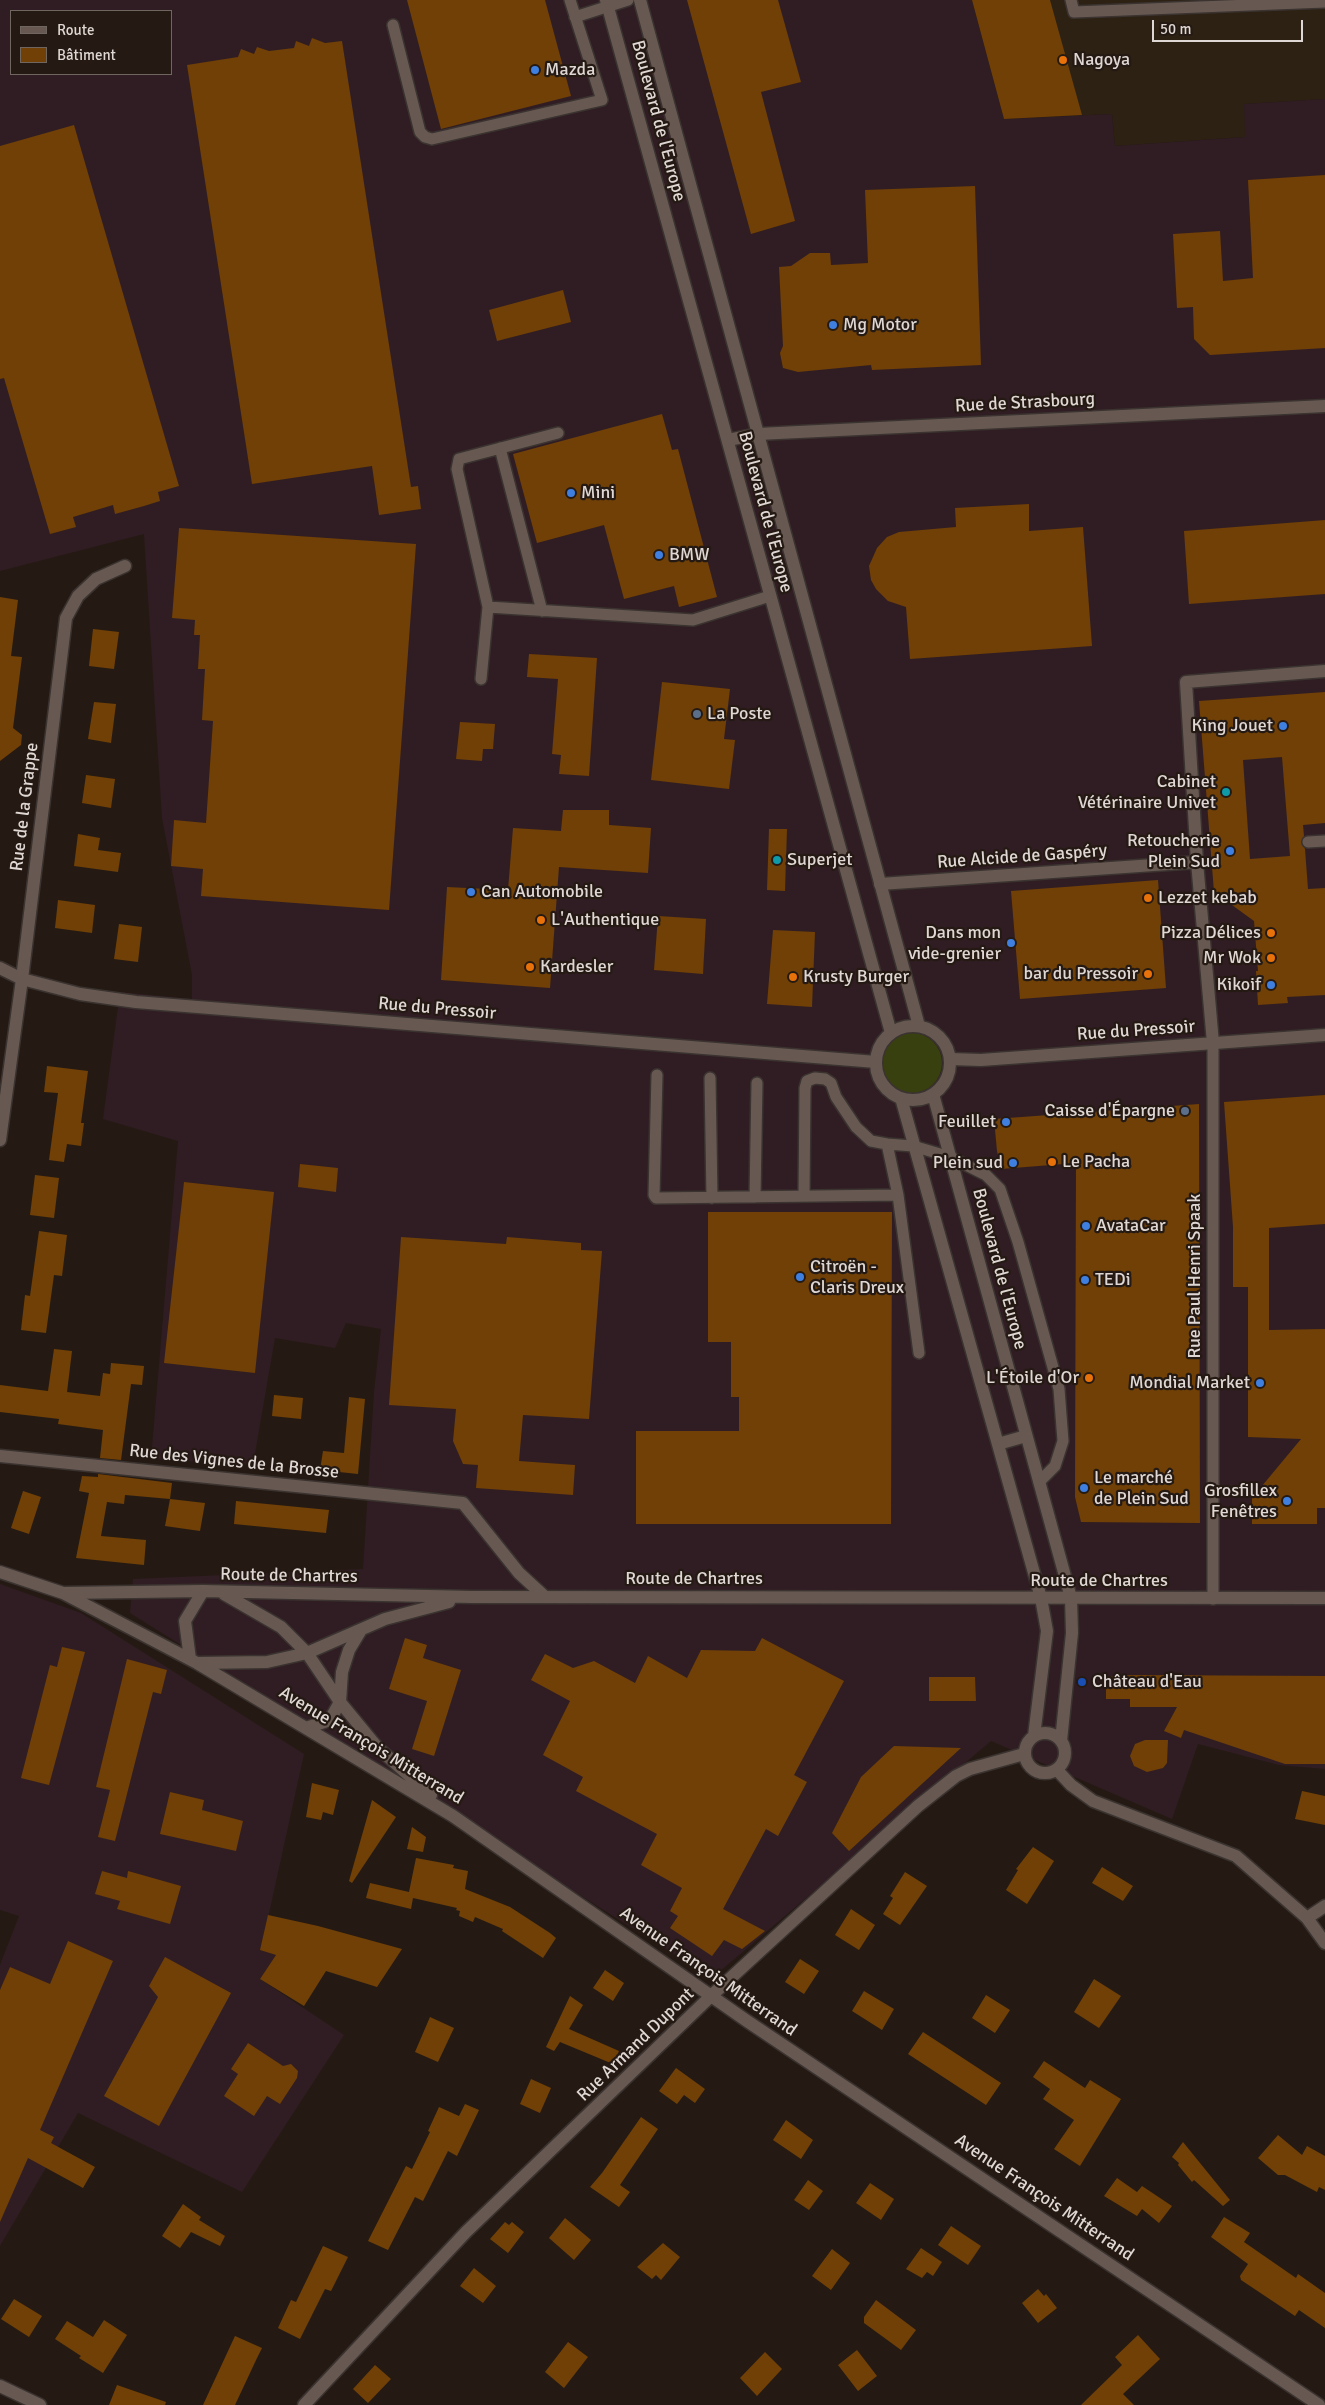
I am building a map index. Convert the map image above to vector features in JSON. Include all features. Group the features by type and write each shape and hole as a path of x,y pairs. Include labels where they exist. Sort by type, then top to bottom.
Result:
{"street":[{"name":"Boulevard de l'Europe","path":"640,0 919,1026"},
{"name":"Boulevard de l'Europe","path":"607,3 891,1033"},
{"name":"Rue de Strasbourg","path":"728,440 758,434 1325,406"},
{"name":"Rue de la Grappe","path":"0,1140 22,979 66,618 78,596 96,579 125,566"},
{"path":"1212,1042 1197,862 1186,682 1325,671"},
{"name":"Rue Alcide de Gaspéry","path":"880,884 1197,862"},
{"name":"Rue du Pressoir","path":"0,968 22,979 80,994 136,1002 876,1062"},
{"path":"919,1026 930,1030 940,1037 947,1048 950,1060 946,1079 933,1094 923,1099 901,1098 883,1084 878,1074 876,1062 883,1041 891,1033 899,1028 919,1026"},
{"name":"Rue du Pressoir","path":"950,1060 981,1060 1325,1035"},
{"name":"Boulevard de l'Europe","path":"933,1094 1071,1598"},
{"path":"901,1098 1041,1598 1047,1631 1034,1736"},
{"path":"998,1444 1026,1436"},
{"name":"Rue des Vignes de la Brosse","path":"0,1456 464,1504 518,1573 544,1596"},
{"path":"0,1572 63,1593"},
{"path":"203,1592 185,1621 194,1661 267,1662 307,1653 404,1612 472,1597"},
{"path":"220,1592 281,1627 307,1653 340,1702 377,1747 453,1816"},
{"name":"Route de Chartres","path":"63,1593 220,1592 472,1597 1325,1598"},
{"name":"Avenue François Mitterrand","path":"63,1593 194,1661 453,1816 711,1996 1318,2405"},
{"path":"1061,1741 1072,1633 1071,1598"},
{"path":"306,1728 330,1720 340,1702 342,1672 349,1650 361,1630"},
{"path":"1046,1733 1052,1734 1061,1741 1064,1747 1064,1760 1056,1770 1045,1774 1033,1770 1029,1766 1024,1754 1028,1741 1034,1736 1046,1733"},
{"name":"Rue Armand Dupont","path":"304,2405 466,2232 711,1996 918,1806 956,1776 970,1769 1024,1754"},
{"path":"1056,1770 1070,1785 1093,1801 1236,1856 1307,1918 1325,1943"},
{"path":"1307,1918 1325,1906"},
{"path":"0,2386 40,2405"}],"lane":[{"path":"393,25 420,132 425,137 432,139 602,100 570,0"},
{"path":"575,17 607,3 628,0"},
{"path":"1071,0 1074,12 1325,2"},
{"path":"481,679 488,607 457,468 460,458 558,432"},
{"path":"500,448 542,611"},
{"path":"488,607 693,620 770,596"},
{"path":"1308,842 1325,841"},
{"name":"Rue Paul Henri Spaak","path":"1212,1042 1213,1599"},
{"path":"657,1075 654,1194 659,1199 898,1195"},
{"path":"710,1078 712,1198"},
{"path":"804,1196 805,1088 807,1081 816,1078 825,1079 831,1083 836,1098 856,1128 871,1142 913,1146 950,1158 986,1175 1000,1189 1024,1260 1058,1389 1063,1441 1055,1466 1039,1482"},
{"path":"755,1197 757,1083"},
{"path":"887,1144 898,1195 919,1353"}],"shaded area":[{"path":"0,0 972,0 1004,119 1112,114 1115,146 1245,137 1244,104 1325,99 1325,1769 1279,1765 1198,1744 1172,1819 991,1741 712,1978 130,1613 133,1579 363,1569 374,1392 381,1329 346,1323 335,1348 275,1338 253,1465 151,1459 178,1141 103,1119 120,992 192,999 192,975 162,818 144,534 0,571"},
{"path":"972,0 1325,0 1325,99 1245,104 1245,137 1115,146 1112,114 1004,119"},
{"path":"0,1584 81,1613 304,1754 261,1950 276,1955 260,1979 344,2035 242,2192 78,2113 0,2246 0,1965 19,1916 0,1910"}],"green space":[{"path":"912,1033 928,1038 933,1042 937,1047 942,1063 937,1079 933,1084 928,1088 912,1093 896,1088 891,1084 887,1079 882,1063 887,1047 891,1042 896,1038"}],"building":[{"path":"407,0 545,0 571,96 441,129"},
{"path":"687,0 778,0 801,82 761,92 795,221 751,234"},
{"path":"972,0 1050,0 1082,115 1004,119"},
{"path":"312,38 325,43 342,41 411,487 418,486 421,509 379,515 372,466 252,484 187,65 238,57 241,49 254,54 257,47 269,51 294,48 296,41 309,46"},
{"path":"74,125 179,486 158,492 160,501 144,506 115,514 113,505 73,517 76,527 50,534 4,378 0,379 0,146"},
{"path":"1325,175 1325,348 1210,355 1194,339 1193,307 1177,308 1173,234 1220,231 1223,281 1253,278 1248,180"},
{"path":"975,186 981,365 872,370 871,365 798,372 783,368 780,353 783,346 779,267 791,266 810,253 830,253 831,265 868,263 865,190"},
{"path":"563,290 571,322 497,341 489,310"},
{"path":"662,414 672,450 678,449 717,597 679,607 674,586 624,599 604,525 537,543 513,454"},
{"path":"1029,504 1029,531 1083,527 1092,646 910,659 906,607 888,601 876,589 871,580 869,566 877,548 887,537 899,532 956,527 955,508"},
{"path":"1325,520 1325,594 1189,604 1184,531"},
{"path":"179,528 416,544 389,910 201,896 203,869 171,866 174,820 206,823 213,721 202,720 205,669 198,669 200,635 194,635 195,620 172,618"},
{"path":"0,597 18,600 11,656 22,657 13,728 22,735 21,745 0,761"},
{"path":"93,629 119,632 114,669 89,666"},
{"path":"529,654 597,658 589,776 559,774 561,755 552,754 558,679 527,677"},
{"name":"La Poste","path":"662,682 730,689 724,739 735,740 729,789 651,780"},
{"path":"1325,692 1325,823 1303,825 1304,836 1301,842 1305,849 1308,889 1325,888 1325,995 1287,997 1288,1003 1258,1005 1256,971 1258,971 1254,921 1214,892 1199,701","holes":["1282,757 1290,856 1250,859 1243,760"]},
{"path":"94,702 116,704 111,743 88,739"},
{"path":"460,722 495,724 493,749 483,749 482,761 456,759"},
{"path":"86,775 115,779 111,808 82,803"},
{"path":"563,810 609,810 609,825 651,828 648,873 559,867 550,988 441,980 447,887 508,890 513,828 561,831"},
{"name":"Superjet","path":"769,829 787,829 785,891 767,890"},
{"path":"78,834 100,838 98,850 121,853 118,872 74,866"},
{"path":"1158,880 1166,988 1020,999 1011,891"},
{"path":"58,900 95,905 92,933 55,928"},
{"path":"658,916 706,919 703,974 654,970"},
{"path":"119,924 142,927 138,962 114,959"},
{"path":"773,930 815,932 812,1007 767,1004"},
{"path":"47,1066 88,1071 81,1123 84,1123 81,1146 67,1144 64,1162 49,1160 58,1093 44,1092"},
{"path":"1325,1095 1325,1224 1269,1228 1269,1330 1325,1329 1325,1508 1317,1508 1317,1524 1252,1524 1252,1498 1301,1439 1248,1437 1248,1287 1233,1287 1233,1227 1224,1102"},
{"path":"1199,1104 1200,1523 1081,1522 1075,1497 1076,1163 1001,1169 994,1119"},
{"path":"300,1164 338,1168 336,1192 298,1187"},
{"path":"35,1175 59,1178 54,1218 30,1215"},
{"path":"184,1182 274,1192 255,1373 164,1363"},
{"name":"Citroën - Claris Dreux","path":"708,1212 892,1212 891,1524 636,1524 636,1431 739,1431 739,1397 731,1397 731,1342 708,1342"},
{"path":"39,1231 67,1235 62,1276 54,1275 46,1333 21,1330 25,1295 30,1296"},
{"path":"401,1237 506,1244 507,1237 581,1243 581,1250 602,1251 589,1419 523,1415 519,1461 575,1465 573,1495 476,1488 478,1465 463,1464 453,1441 456,1409 389,1405"},
{"path":"54,1349 72,1351 67,1392 100,1396 103,1373 110,1374 111,1363 144,1366 142,1385 131,1384 121,1460 100,1458 103,1430 58,1424 59,1419 0,1412 0,1385 48,1391"},
{"path":"274,1395 303,1398 301,1419 272,1416"},
{"path":"349,1397 365,1399 358,1474 320,1470 323,1451 344,1453"},
{"path":"98,1474 172,1483 170,1499 125,1495 124,1504 107,1502 101,1536 146,1540 144,1565 76,1558 89,1493 79,1491 82,1476 98,1477"},
{"path":"23,1491 41,1497 29,1534 11,1528"},
{"path":"170,1499 205,1503 200,1531 165,1526"},
{"path":"236,1501 329,1510 326,1533 234,1524"},
{"path":"405,1638 427,1645 423,1658 461,1670 434,1756 412,1749 427,1701 389,1689"},
{"path":"762,1638 844,1681 794,1775 807,1782 778,1836 766,1829 723,1909 765,1931 742,1949 724,1940 712,1956 670,1928 678,1916 670,1911 682,1888 641,1865 657,1834 576,1791 583,1777 543,1755 570,1701 531,1680 545,1654 573,1668 594,1661 635,1683 648,1656 687,1678 701,1650 755,1651"},
{"path":"62,1647 85,1652 49,1785 21,1778 50,1665 57,1667"},
{"path":"127,1659 167,1670 161,1694 153,1692 115,1841 98,1837 110,1790 96,1787"},
{"path":"1131,1675 1325,1676 1325,1764 1285,1764 1184,1730 1181,1738 1164,1731 1177,1707 1130,1707 1130,1699 1106,1699 1106,1677"},
{"path":"929,1677 975,1677 976,1701 929,1701"},
{"path":"1145,1740 1168,1740 1167,1763 1163,1768 1147,1772 1134,1766 1130,1756 1135,1744"},
{"path":"894,1746 961,1748 849,1851 832,1833 861,1777"},
{"path":"312,1783 339,1790 333,1815 323,1812 321,1820 306,1817"},
{"path":"1302,1791 1325,1796 1325,1825 1295,1819"},
{"path":"170,1792 204,1800 202,1810 243,1821 236,1851 160,1834"},
{"path":"372,1800 396,1817 352,1883 349,1881"},
{"path":"412,1827 426,1837 423,1852 407,1849"},
{"path":"1033,1847 1054,1861 1027,1904 1006,1890 1018,1870 1016,1869"},
{"path":"416,1858 454,1865 453,1868 468,1871 465,1889 510,1907 550,1933 556,1938 543,1958 502,1931 503,1929 475,1917 473,1922 459,1916 460,1911 456,1910 457,1908 413,1898 411,1909 366,1898 370,1883 409,1892"},
{"path":"1102,1867 1133,1886 1123,1901 1092,1883"},
{"path":"102,1871 127,1878 128,1871 181,1886 170,1924 117,1909 120,1901 95,1894"},
{"path":"905,1872 927,1886 900,1925 883,1914 893,1898 890,1896"},
{"path":"851,1909 875,1925 859,1950 835,1935"},
{"path":"268,1915 318,1926 402,1949 377,1987 326,1971 304,2006 260,1979 276,1955 260,1950"},
{"path":"68,1941 113,1961 40,2130 54,2137 51,2143 95,2167 83,2188 28,2158 0,2222 0,1990 10,1967 50,1984"},
{"path":"165,1957 231,1993 159,2126 104,2096 158,1997 149,1986"},
{"path":"800,1959 819,1971 804,1994 785,1982"},
{"path":"605,1970 624,1983 613,2001 593,1988"},
{"path":"1094,1979 1121,1996 1099,2028 1074,2012"},
{"path":"864,1991 894,2009 882,2030 852,2011"},
{"path":"986,1995 1010,2010 995,2033 972,2018"},
{"path":"570,1996 583,2005 569,2029 619,2051 613,2064 560,2042 554,2051 546,2047"},
{"path":"430,2017 454,2028 438,2062 415,2052"},
{"path":"923,2032 1001,2083 986,2105 908,2054"},
{"path":"248,2043 283,2066 291,2064 298,2071 297,2078 280,2104 267,2096 254,2116 224,2096 238,2074 231,2069"},
{"path":"1044,2061 1085,2088 1090,2080 1121,2099 1080,2166 1054,2149 1074,2120 1043,2099 1050,2089 1033,2077"},
{"path":"676,2068 705,2089 695,2103 684,2095 677,2104 659,2091"},
{"path":"531,2079 551,2088 540,2113 520,2104"},
{"path":"465,2104 479,2110 457,2156 448,2151 423,2201 415,2197 388,2250 368,2241 406,2166 412,2169 430,2132 428,2131 439,2107 459,2116"},
{"path":"641,2117 658,2129 620,2185 630,2192 619,2207 590,2187"},
{"path":"786,2120 813,2140 801,2159 773,2140"},
{"path":"1278,2135 1302,2155 1307,2146 1325,2156 1325,2190 1319,2187 1317,2192 1285,2175 1278,2175 1258,2158"},
{"path":"1183,2142 1230,2200 1223,2206 1194,2180 1192,2182 1178,2165 1179,2163 1172,2157"},
{"path":"1117,2178 1137,2192 1142,2186 1172,2206 1159,2223 1142,2209 1137,2216 1104,2196"},
{"path":"808,2180 823,2191 809,2210 794,2200"},
{"path":"870,2183 894,2199 881,2220 856,2203"},
{"path":"183,2204 201,2217 199,2220 225,2236 220,2246 191,2232 180,2248 162,2236"},
{"path":"1224,2217 1250,2233 1244,2242 1296,2278 1298,2274 1325,2293 1325,2328 1299,2310 1295,2316 1241,2280 1240,2276 1248,2264 1211,2237"},
{"path":"565,2218 591,2240 574,2260 549,2238"},
{"path":"505,2222 509,2225 512,2222 524,2232 508,2253 490,2239"},
{"path":"951,2226 981,2246 968,2265 938,2245"},
{"path":"663,2243 680,2257 661,2280 656,2275 652,2279 637,2267"},
{"path":"323,2246 348,2257 331,2291 325,2289 300,2339 278,2328 291,2300 296,2302"},
{"path":"921,2248 942,2262 933,2276 927,2272 922,2278 906,2269"},
{"path":"832,2249 850,2263 831,2290 812,2276"},
{"path":"474,2268 496,2286 483,2303 460,2286"},
{"path":"1038,2289 1044,2296 1046,2294 1057,2308 1038,2323 1022,2303"},
{"path":"14,2299 42,2316 29,2337 1,2319"},
{"path":"876,2300 916,2330 901,2350 864,2323 864,2317"},
{"path":"104,2320 127,2335 103,2373 79,2358 81,2356 55,2339 67,2321 93,2337"},
{"path":"1138,2335 1160,2359 1123,2394 1134,2405 1081,2405 1122,2365 1115,2357"},
{"path":"235,2336 262,2348 235,2405 203,2405"},
{"path":"568,2342 588,2357 564,2388 545,2372"},
{"path":"857,2350 877,2376 858,2391 838,2365"},
{"path":"765,2352 782,2369 757,2396 740,2378"},
{"path":"375,2365 391,2379 368,2403 353,2389"},
{"path":"117,2385 166,2402 165,2405 109,2405"}],"place":[{"name":"Nagoya","path":"1063,60"},
{"name":"Mazda","path":"535,70"},
{"name":"Mg Motor","path":"833,325"},
{"name":"Mini","path":"571,493"},
{"name":"BMW","path":"659,555"},
{"name":"La Poste","path":"697,714"},
{"name":"King Jouet","path":"1283,726"},
{"name":"Cabinet Vétérinaire Univet","path":"1226,792"},
{"name":"Retoucherie Plein Sud","path":"1230,851"},
{"name":"Superjet","path":"777,860"},
{"name":"Can Automobile","path":"471,892"},
{"name":"Lezzet kebab","path":"1148,898"},
{"name":"L'Authentique","path":"541,920"},
{"name":"Pizza Délices","path":"1271,933"},
{"name":"Dans mon vide-grenier","path":"1011,943"},
{"name":"Mr Wok","path":"1271,958"},
{"name":"Kardesler","path":"530,967"},
{"name":"bar du Pressoir","path":"1148,974"},
{"name":"Krusty Burger","path":"793,977"},
{"name":"Kikoif","path":"1271,985"},
{"name":"Caisse d'Épargne","path":"1185,1111"},
{"name":"Feuillet","path":"1006,1122"},
{"name":"Le Pacha","path":"1052,1162"},
{"name":"Plein sud","path":"1013,1163"},
{"name":"AvataCar","path":"1086,1226"},
{"name":"Citroën - Claris Dreux","path":"800,1277"},
{"name":"TEDi","path":"1085,1280"},
{"name":"L'Étoile d'Or","path":"1089,1378"},
{"name":"Mondial Market","path":"1260,1383"},
{"name":"Le marché de Plein Sud","path":"1084,1488"},
{"name":"Grosfillex Fenêtres","path":"1287,1501"},
{"name":"Château d'Eau","path":"1082,1682"}]}
